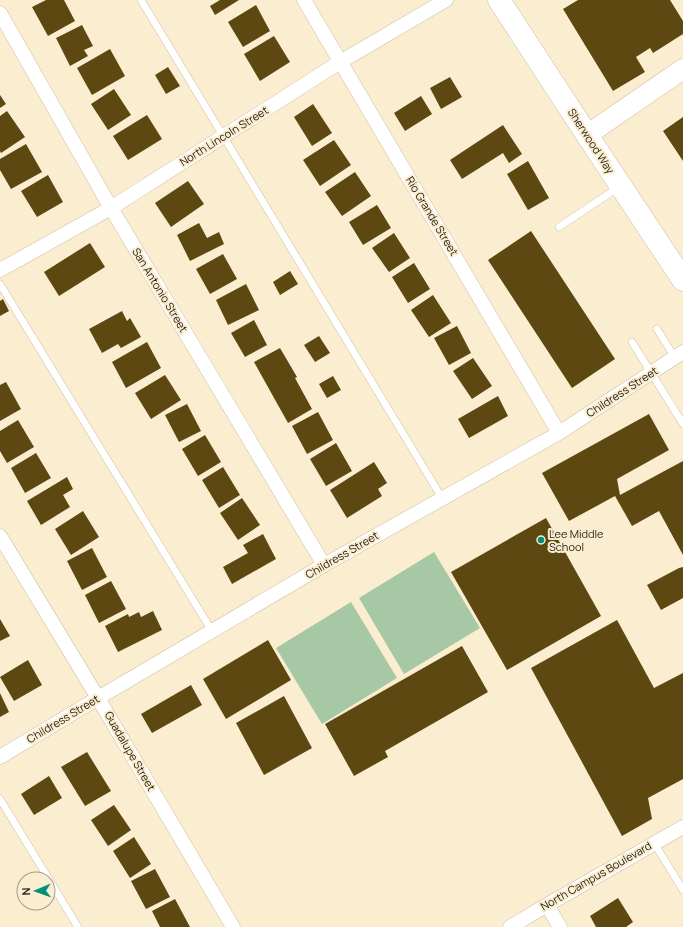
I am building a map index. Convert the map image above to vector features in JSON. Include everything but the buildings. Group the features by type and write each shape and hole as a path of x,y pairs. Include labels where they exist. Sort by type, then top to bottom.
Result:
{"main road":[{"name":"Sherwood Way","path":"499,0 683,280"}],"street":[{"name":"Rio Grande Street","path":"304,0 559,433"},
{"name":"North Lincoln Street","path":"0,270 111,208 340,62 446,0"},
{"name":"San Antonio Street","path":"0,13 111,208 324,565"},
{"path":"587,135 683,69"},
{"name":"Childress Street","path":"0,757 324,565 559,433 679,355"},
{"name":"Guadalupe Street","path":"0,536 98,698 233,927"},
{"name":"North Campus Boulevard","path":"510,927 683,826"},
{"path":"546,905 560,927"}],"lane":[{"path":"141,0 442,498"},
{"path":"559,227 621,186"},
{"path":"0,284 212,631"},
{"path":"657,329 679,355"},
{"path":"632,342 683,424"},
{"path":"0,799 78,927"},
{"path":"654,843 683,890"}],"green space":[{"path":"434,552 480,628 404,674 359,598"},
{"path":"351,602 397,678 322,724 276,648"}],"place":[{"name":"Lee Middle School","path":"541,540"}]}
